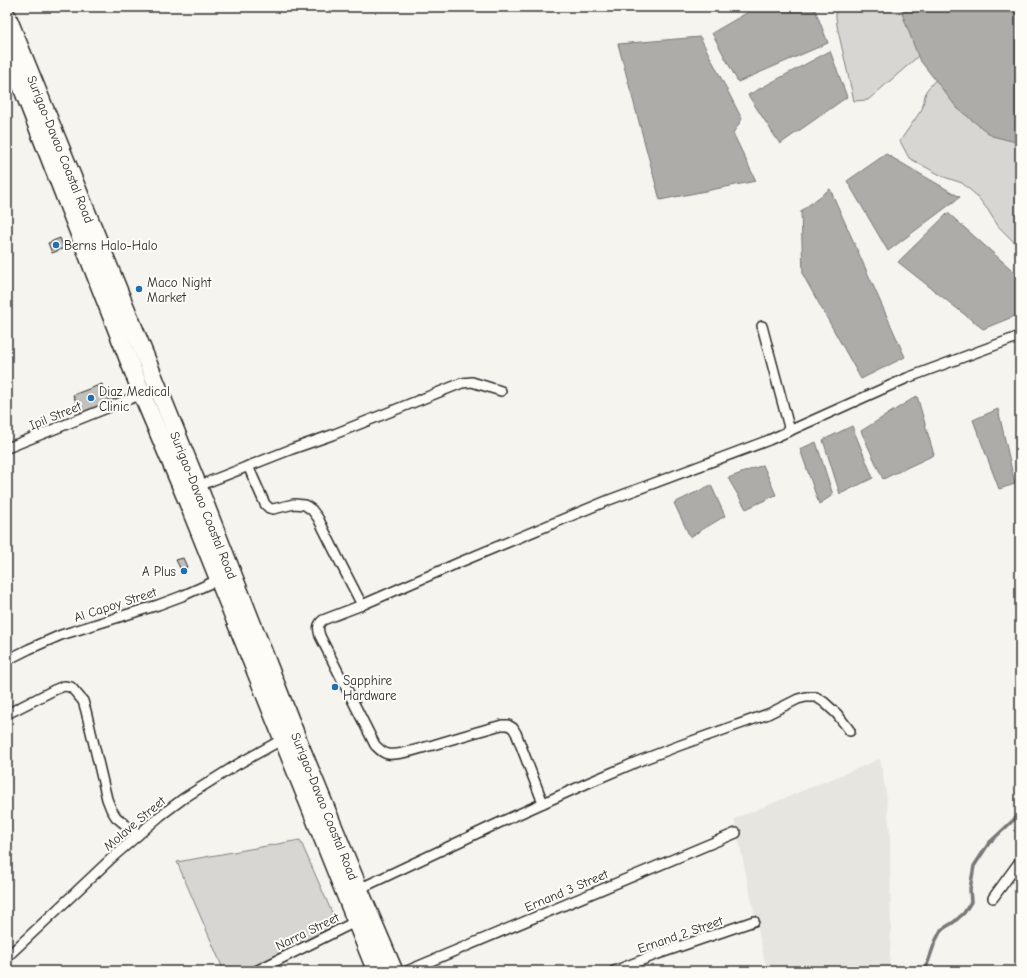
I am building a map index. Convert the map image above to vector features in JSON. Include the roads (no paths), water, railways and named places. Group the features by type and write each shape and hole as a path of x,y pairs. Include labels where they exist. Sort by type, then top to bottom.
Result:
{"highway":[{"name":"Surigao-Davao Coastal Road","path":"7,16 13,59 150,391 186,498 225,576 289,736 345,895 363,918 394,971"},
{"name":"Surigao-Davao Coastal Road","path":"150,391 198,486 225,576"},
{"name":"Surigao-Davao Coastal Road","path":"289,736 359,889 363,918 376,971"}],"street":[{"path":"762,326 790,431"},
{"path":"543,803 520,741 513,728 508,725 502,725 419,749 394,754 386,754 380,750 375,745 320,636 318,627 319,624 323,620 362,605 609,500 790,431 907,378 1020,336"},
{"path":"198,486 462,383 472,382 501,391"},
{"name":"Ipil Street","path":"7,448 150,391"},
{"path":"248,466 265,504 269,508 273,510 294,504 305,505 312,510 318,518 362,605"},
{"name":"Al Capoy Street","path":"7,660 29,648 61,635 158,605 182,596 225,576"},
{"path":"7,714 54,690 64,686 72,687 83,701 92,730 107,799 111,809 116,817 138,835"},
{"path":"359,889 543,803 639,761 768,714 806,696 816,697 824,702 837,714 850,731"},
{"name":"Molave Street","path":"7,957 115,855 160,816 184,798 238,764 289,736"},
{"name":"Ernand 3 Street","path":"407,971 736,833"},
{"path":"993,898 1020,861"},
{"name":"Narra Street","path":"256,971 363,918"},
{"name":"Ernand 2 Street","path":"614,971 754,921"}],"waterway":[{"path":"925,971 935,942 941,930 954,922 964,913 971,902 970,889 974,866 989,843 1020,814"}],"place":[{"name":"Berns Halo-Halo","path":"56,245"},
{"name":"Maco Night Market","path":"139,289"},
{"name":"Diaz Medical Clinic","path":"91,398"},
{"name":"A Plus","path":"184,571"},
{"name":"Sapphire Hardware","path":"335,687"}]}
